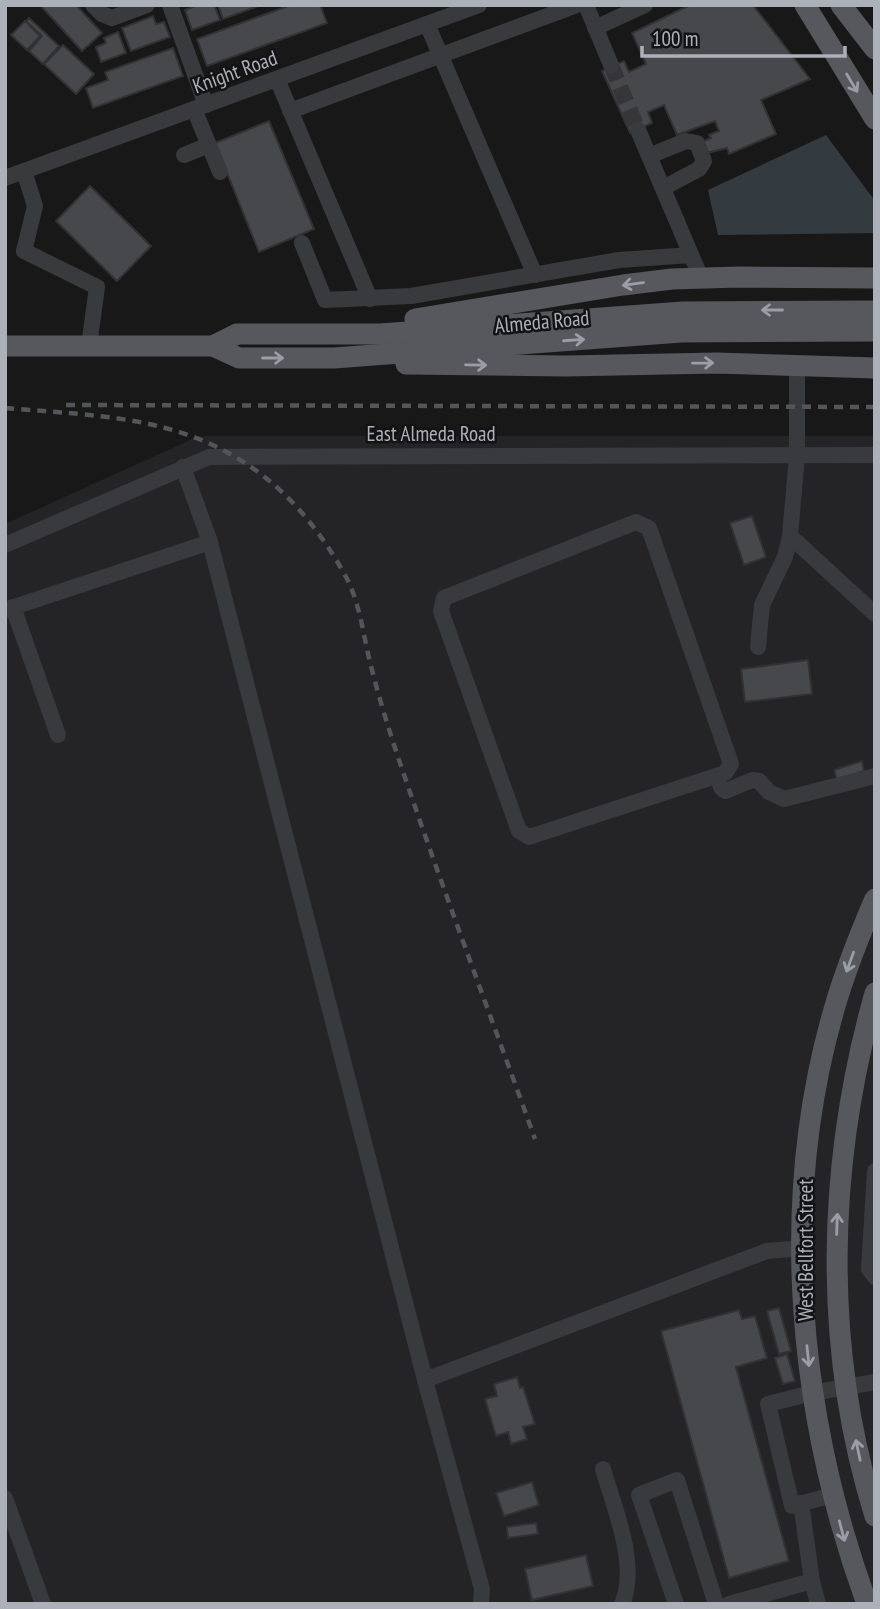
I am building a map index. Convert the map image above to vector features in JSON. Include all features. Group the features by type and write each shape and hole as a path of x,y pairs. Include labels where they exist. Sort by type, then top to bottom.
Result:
{"main road":[{"path":"805,5 875,119"},
{"path":"841,5 875,49"},
{"path":"320,336 623,285 701,278 875,278"},
{"name":"Almeda Road","path":"5,346 213,346 239,358 334,358 840,321 875,311"},
{"name":"Almeda Road","path":"213,346 237,334 380,334 683,312 840,321 875,331"},
{"path":"334,358 415,365 717,363 875,368"},
{"name":"West Bellfort Street","path":"867,1604 833,1495 812,1392 804,1323 802,1248 808,1147 824,1051 843,983 875,899"},
{"name":"West Bellfort Street","path":"875,993 847,1115 840,1183 836,1272 846,1386 862,1468 875,1517"},
{"path":"803,1272 836,1272"}],"street":[{"path":"93,5 102,14 112,18 147,5"},
{"path":"170,5 209,145 220,172"},
{"name":"Knight Road","path":"5,178 479,5"},
{"path":"290,111 577,5"},
{"path":"586,5 611,65"},
{"path":"595,28 645,5"},
{"path":"427,24 536,275"},
{"path":"277,79 370,299"},
{"path":"638,130 701,278"},
{"path":"649,156 686,141 696,143 702,153 704,161 699,169 663,188"},
{"path":"184,155 209,145"},
{"path":"24,171 35,206 24,251 97,287 89,346"},
{"path":"302,243 326,300 370,299 456,289 619,260 691,255"},
{"path":"456,289 460,312"},
{"path":"758,647 762,605 785,557 790,536 797,456 797,366"},
{"name":"East Almeda Road","path":"5,545 209,457 875,455"},
{"path":"183,467 210,542 425,1380 482,1589 481,1604"},
{"path":"636,522 649,528 731,764 725,773 716,776 529,837 519,831 441,611 444,598 636,522"},
{"path":"790,536 875,614"},
{"path":"58,735 9,608 210,542"},
{"path":"716,776 722,789 726,791 752,780 759,780 769,792 784,799 875,776"},
{"path":"875,1171 869,1269 875,1277"},
{"path":"425,1380 767,1251 802,1248"},
{"path":"833,1495 792,1506 768,1404 812,1392 875,1382"},
{"path":"603,1469 629,1567 628,1591 622,1604"},
{"path":"676,1604 639,1495 677,1480 716,1604"},
{"path":"5,1498 43,1604"},
{"path":"801,1503 818,1604"},
{"path":"729,1604 812,1581"}],"shaded area":[{"path":"826,135 875,201 875,233 718,235 708,190"},
{"path":"199,436 875,436 875,1604 5,1604 5,524"}],"building":[{"path":"40,5 76,5 102,33 82,51"},
{"path":"198,5 214,5 220,20 192,30 185,10"},
{"path":"218,5 261,5 223,19"},
{"path":"291,5 320,5 327,23 207,66 197,39"},
{"path":"690,5 753,5 810,79 761,100 776,134 729,154 727,148 707,153 702,142 719,131 715,121 677,135 664,105 648,112 652,123 630,133 602,71 624,61 629,72 646,64 632,33"},
{"path":"153,16 156,24 164,22 170,37 131,51 122,28"},
{"path":"29,18 59,46 43,64 29,51 42,36 26,21"},
{"path":"25,21 40,36 27,50 11,35"},
{"path":"118,32 126,53 101,62 96,47 106,43 104,38"},
{"path":"63,45 94,74 76,94 44,64"},
{"path":"173,48 183,76 93,108 86,88 108,80 105,72"},
{"path":"269,121 314,229 259,252 215,143"},
{"path":"90,186 151,246 117,281 56,221"},
{"path":"752,516 766,557 744,565 730,523"},
{"path":"808,660 812,694 745,702 741,669"},
{"path":"862,761 864,771 837,780 834,770"},
{"path":"779,1308 791,1351 779,1354 767,1311"},
{"path":"739,1310 742,1319 755,1316 767,1358 736,1367 789,1561 729,1578 661,1331"},
{"path":"787,1354 795,1381 783,1384 775,1358"},
{"path":"517,1377 535,1424 523,1427 527,1439 511,1444 508,1432 496,1436 485,1399 497,1396 494,1384"},
{"path":"532,1482 539,1505 504,1516 496,1493"},
{"path":"536,1523 538,1534 508,1538 507,1527"},
{"path":"586,1555 593,1586 532,1600 525,1569"}],"tunnel":[{"path":"611,65 638,130"}],"railway":[{"path":"66,405 875,407"},
{"path":"5,408 73,413 137,422 199,439 229,453 271,482 296,506 318,533 338,562 354,596 394,745 535,1139"}]}
